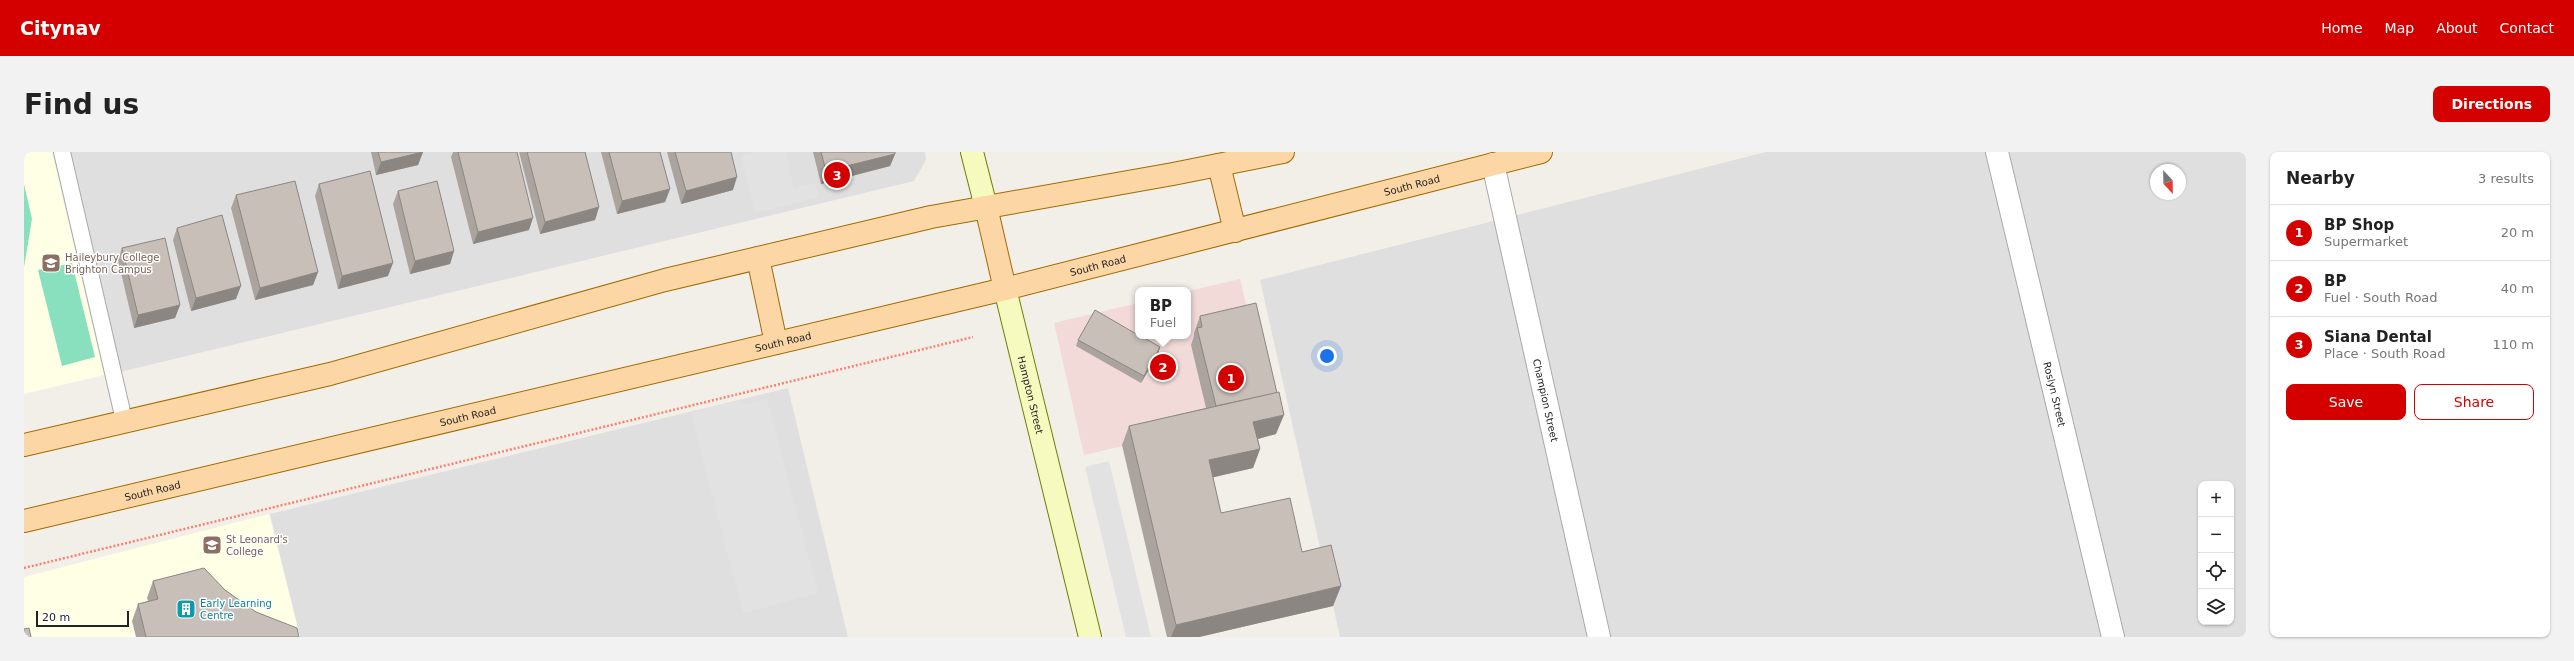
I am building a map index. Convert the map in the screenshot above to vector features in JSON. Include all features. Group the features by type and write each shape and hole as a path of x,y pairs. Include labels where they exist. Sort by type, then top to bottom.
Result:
{"main road":[{"name":"Hampton Street","path":"972,152 1090,637"},
{"path":"24,445 124,420 330,374 650,284 931,217 1283,152"},
{"name":"South Road","path":"24,521 1005,289 1235,232 1540,152"},
{"path":"1219,165 1235,232"},
{"path":"758,258 776,343"}],"street":[{"name":"Roslyn Street","path":"1997,152 2113,637"},
{"name":"Champion Street","path":"1493,164 1599,637"}],"lane":[{"path":"62,152 124,420"}],"path":[{"path":"24,568 973,337"}],"shaded area":[{"name":"Haileybury College Brighton Campus","path":"24,152 52,152 104,375 24,394"},
{"path":"70,152 925,152 926,160 914,181 120,372"},
{"path":"756,152 786,152 794,188 815,183 819,197 755,213 741,156"},
{"path":"1766,152 2246,152 2246,637 1340,637 1260,280"},
{"path":"1240,279 1272,412 1084,455 1054,323 1135,304 1135,339 1191,339 1191,290"},
{"path":"788,388 848,637 300,637 270,514"},
{"path":"767,399 818,593 743,613 691,413 741,400 743,405"},
{"path":"1109,461 1151,637 1126,637 1085,467"},
{"name":"St Leonard's College","path":"269,514 300,637 24,637 24,577"}],"green space":[{"path":"24,184 32,219 24,267"},
{"path":"72,263 95,357 62,366 38,270"}],"building":[{"path":"378,152 423,152 381,162"},
{"path":"458,152 517,152 533,218 478,232"},
{"path":"527,152 585,152 599,207 545,222"},
{"path":"609,152 660,152 670,189 622,201"},
{"path":"675,152 731,152 737,177 686,191"},
{"path":"821,152 895,152 895,154 826,171"},
{"path":"370,171 393,263 342,276 319,184"},
{"path":"295,181 318,272 260,288 236,195"},
{"path":"437,181 454,251 415,261 398,191"},
{"path":"222,215 241,286 196,298 177,228"},
{"path":"165,238 180,305 138,315 122,248"},
{"path":"1256,303 1277,393 1216,406 1197,328 1202,327 1200,316"},
{"path":"1095,310 1135,333 1135,339 1146,339 1160,347 1144,376 1078,340"},
{"path":"1279,392 1284,415 1253,422 1260,449 1209,460 1221,513 1290,498 1302,552 1331,545 1341,586 1176,625 1129,426"},
{"path":"204,568 225,590 256,612 297,628 299,637 146,637 138,604 158,599 153,581"},
{"path":"29,628 31,637 24,637 24,629"}],"place":[{"name":"Siana Dental","path":"837,175"},
{"name":"Haileybury College Brighton Campus","path":"51,263"},
{"name":"BP","path":"1163,367"},
{"name":"BP Shop","path":"1231,378"},
{"name":"St Leonard's College","path":"212,545"},
{"name":"Early Learning Centre","path":"186,609"}]}
